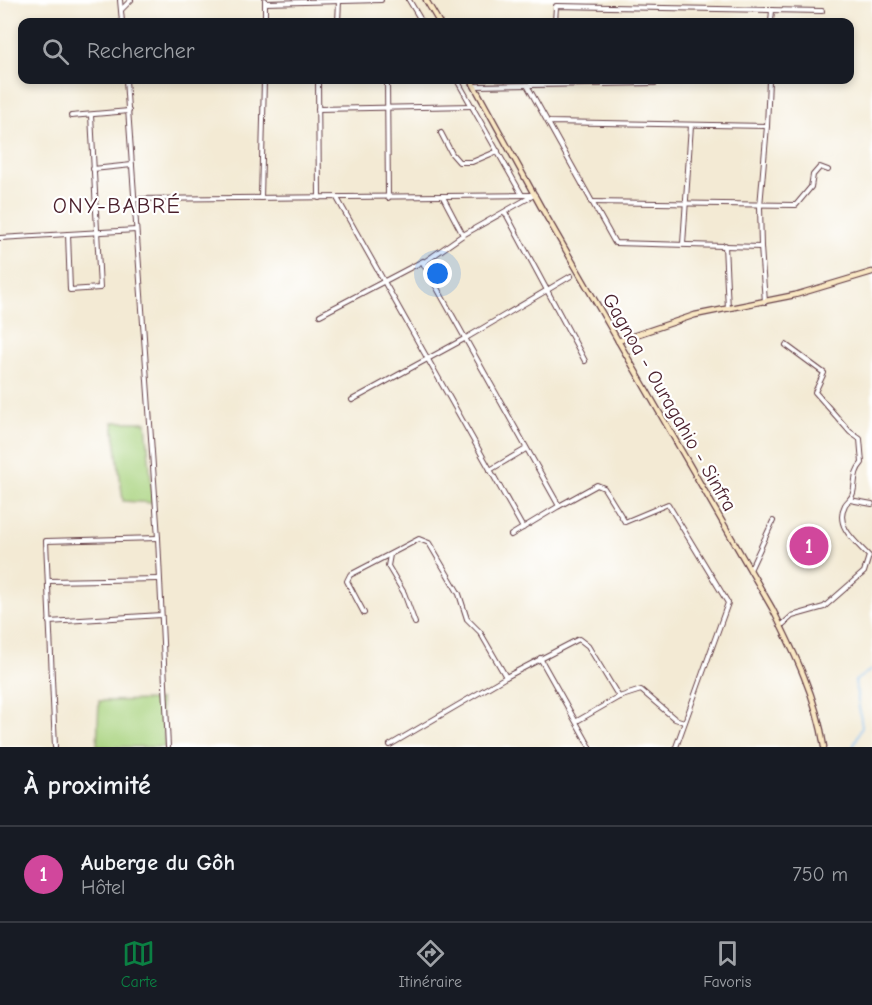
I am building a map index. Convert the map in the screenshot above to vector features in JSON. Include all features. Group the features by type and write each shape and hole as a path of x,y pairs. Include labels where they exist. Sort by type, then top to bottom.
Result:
{"main road":[{"path":"426,0 437,18"},
{"name":"Gagnoa - Ouragahio - Sinfra","path":"475,86 781,626 814,704 824,747"},
{"path":"618,341 660,325 765,302 872,272"}],"street":[{"path":"120,0 122,18"},
{"path":"121,10 131,0"},
{"path":"265,18 265,2 381,0"},
{"path":"409,0 420,18"},
{"path":"555,18 559,0"},
{"path":"338,18 339,1"},
{"path":"556,6 822,11"},
{"path":"771,18 772,10"},
{"path":"126,84 158,538 168,747"},
{"path":"261,198 264,84"},
{"path":"318,84 319,198"},
{"path":"387,84 388,198"},
{"path":"459,84 522,195"},
{"path":"475,86 536,84"},
{"path":"765,302 760,206 769,84"},
{"path":"527,85 549,122 590,202 615,243 761,247"},
{"path":"318,109 473,106"},
{"path":"71,116 129,111"},
{"path":"68,234 70,290 100,288 91,115"},
{"path":"549,122 767,126"},
{"path":"683,244 690,124"},
{"path":"441,133 459,162 472,162 498,151"},
{"path":"93,169 132,165"},
{"path":"590,202 796,205 811,187 813,175 820,167 828,170"},
{"path":"135,199 535,195"},
{"path":"320,315 424,260 463,235 535,195"},
{"path":"443,197 463,235"},
{"path":"337,198 523,528"},
{"path":"505,212 585,361"},
{"path":"0,238 136,230"},
{"path":"725,246 728,309"},
{"path":"424,260 559,506"},
{"path":"352,400 466,338 571,276"},
{"path":"781,626 792,616 825,608 864,572 870,555 844,528 842,521 845,505 853,496 855,470 862,463 860,439 850,432 815,392 824,373 786,345"},
{"path":"490,470 526,448"},
{"path":"511,535 597,485 604,488 625,522 668,504 728,603 676,747"},
{"path":"849,500 872,504"},
{"path":"750,570 773,521"},
{"path":"55,747 46,541 158,538"},
{"path":"364,613 347,581 350,575 419,539 429,543 459,594 467,619 480,632 506,677"},
{"path":"390,554 388,566 404,593 415,623"},
{"path":"48,581 159,579"},
{"path":"50,622 161,615"},
{"path":"390,745 506,677 579,639 588,646 619,697"},
{"path":"540,658 590,747"},
{"path":"577,722 619,697 641,690 675,719 684,722"}],"green space":[{"path":"113,422 146,422 153,503 123,501"},
{"path":"160,700 165,747 97,747 99,701"}],"waterway":[{"path":"853,747 862,727 855,681 872,669"}],"place":[{"name":"Auberge du Gôh","path":"809,546"}],"district":[{"name":"ONY-BABRÉ","path":"117,205"}]}
